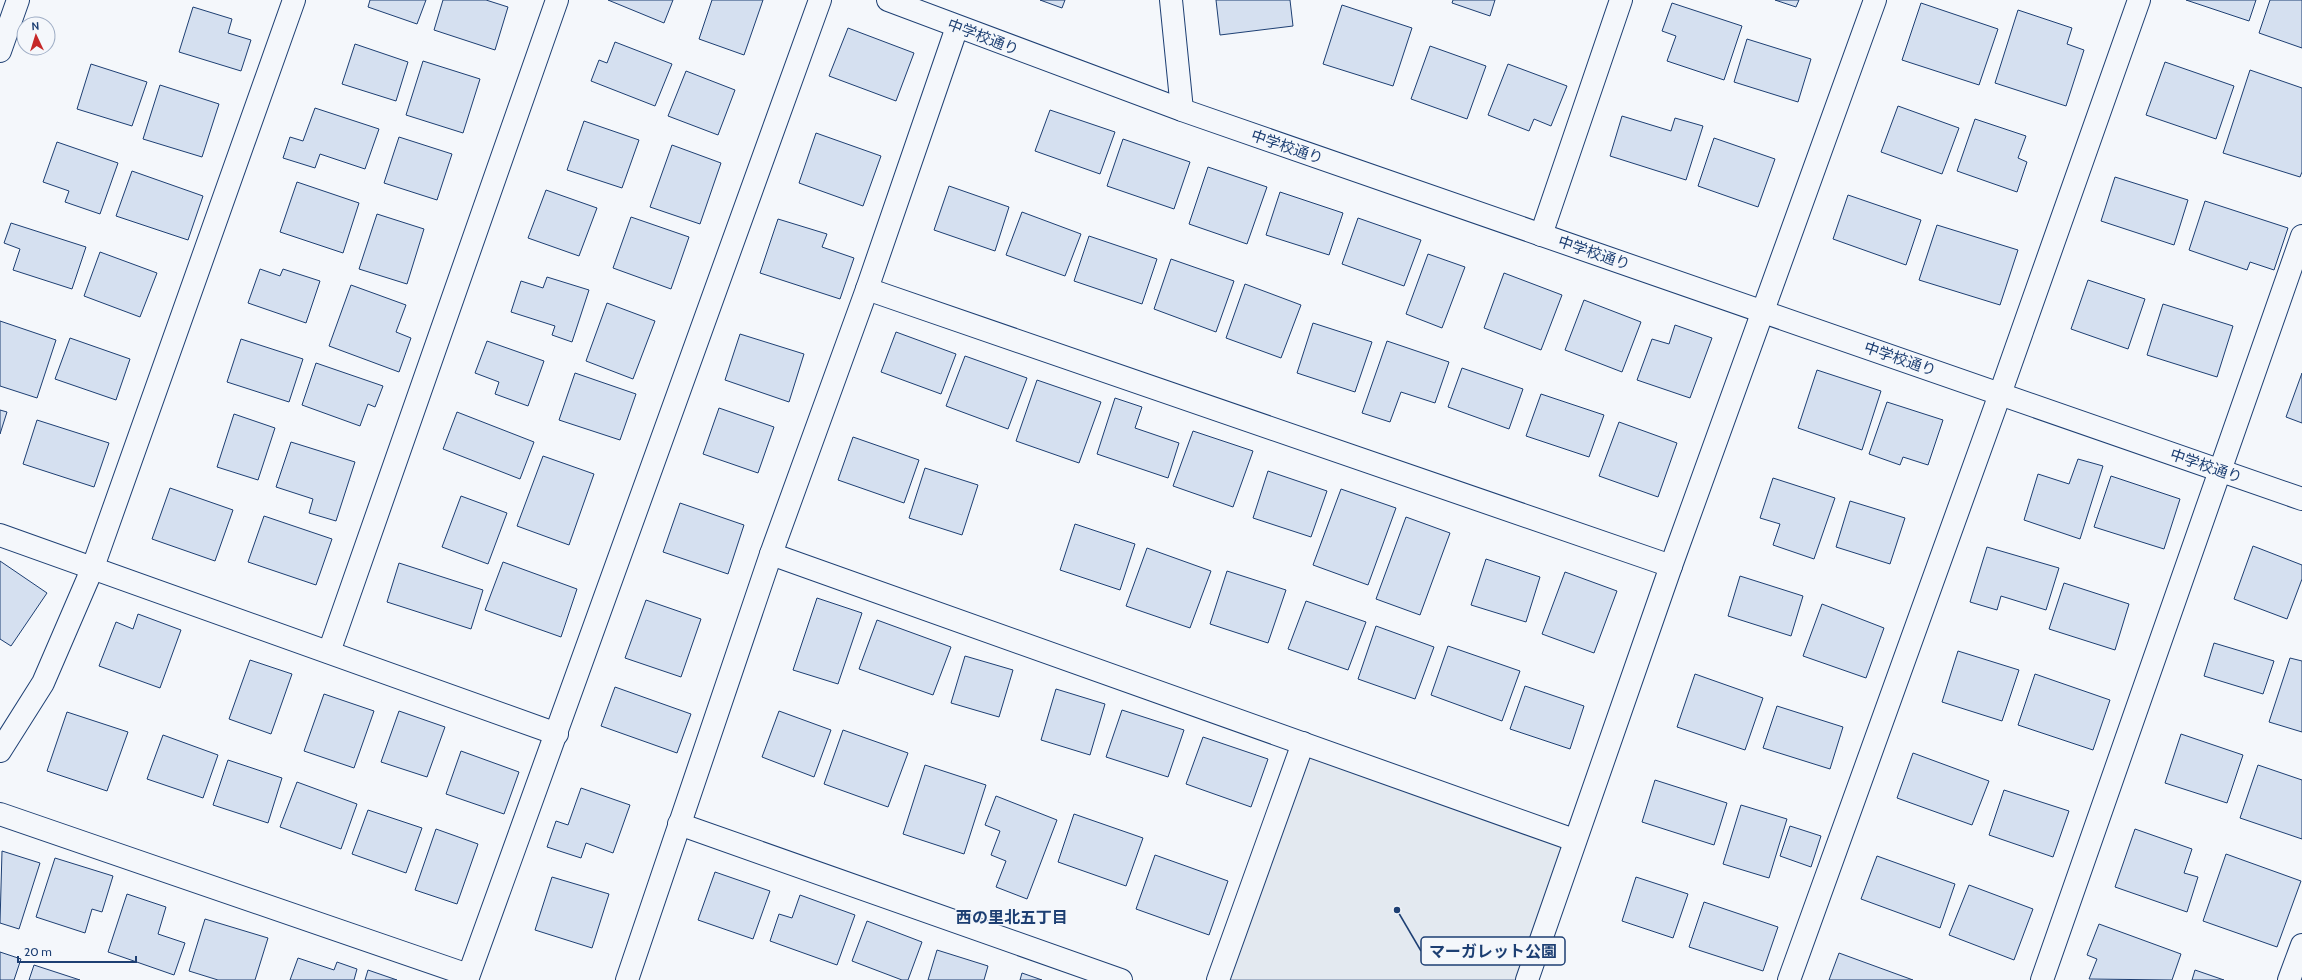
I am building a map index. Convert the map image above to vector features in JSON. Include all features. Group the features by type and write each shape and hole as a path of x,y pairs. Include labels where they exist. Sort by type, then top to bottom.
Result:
{"street":[{"path":"0,51 18,0"},
{"path":"0,752 43,683 93,567 294,0"},
{"path":"329,652 557,0"},
{"path":"0,814 468,978 820,0"},
{"name":"中学校通り","path":"888,0 1182,110 2302,499"},
{"path":"1171,0 1182,110"},
{"path":"1541,235 1621,0"},
{"path":"1527,980 1574,840 1671,566 1875,0"},
{"path":"1789,980 2000,394 2139,0"},
{"path":"627,980 770,554 867,289 957,27"},
{"path":"2042,980 2302,236"},
{"path":"867,289 1671,566"},
{"path":"0,535 557,734"},
{"path":"770,554 1303,742 1574,840"},
{"path":"1218,980 1303,742"},
{"path":"679,824 1121,980"},
{"path":"2289,980 2302,945"}],"shaded area":[{"path":"1303,743 1574,840 1527,980 1218,980"}],"building":[{"path":"370,0 426,0 417,24 368,7"},
{"path":"443,0 486,0 508,7 495,50 434,30"},
{"path":"608,0 673,0 664,23"},
{"path":"712,0 763,0 744,55 699,39"},
{"path":"1040,0 1065,0 1062,8"},
{"path":"1216,0 1290,0 1293,26 1220,35"},
{"path":"1453,0 1495,0 1490,16 1452,3"},
{"path":"1775,0 1799,0 1796,7"},
{"path":"2186,0 2256,0 2249,21"},
{"path":"2270,0 2302,0 2302,48 2259,33"},
{"path":"1672,3 1742,26 1724,80 1667,61 1676,36 1662,31"},
{"path":"1921,3 1998,29 1979,85 1902,60"},
{"path":"1342,5 1412,28 1393,86 1323,64"},
{"path":"193,7 232,19 228,33 251,40 241,71 179,52"},
{"path":"2018,10 2072,28 2067,44 2084,50 2066,106 1995,83"},
{"path":"848,28 914,53 896,101 829,76"},
{"path":"1747,39 1811,59 1798,102 1734,82"},
{"path":"615,42 672,64 655,106 591,81 599,60 607,63"},
{"path":"355,44 408,62 396,101 342,84"},
{"path":"1430,46 1486,66 1467,119 1411,99"},
{"path":"423,61 480,79 463,133 406,115"},
{"path":"2165,62 2234,86 2216,139 2146,115"},
{"path":"91,64 147,82 132,126 77,109"},
{"path":"1508,64 1567,86 1551,126 1534,119 1529,131 1488,115"},
{"path":"2250,70 2302,88 2302,172 2300,177 2223,153"},
{"path":"686,71 735,90 718,135 668,116"},
{"path":"160,85 219,104 202,157 143,139"},
{"path":"1898,106 1959,128 1942,174 1881,152"},
{"path":"315,108 379,129 365,169 320,154 315,168 283,158 290,137 303,141"},
{"path":"1050,110 1115,132 1100,174 1035,151"},
{"path":"1622,116 1671,131 1675,118 1703,126 1686,180 1610,156"},
{"path":"1975,119 2026,136 2018,158 2027,162 2017,192 1957,171"},
{"path":"584,121 639,140 622,188 567,170"},
{"path":"816,133 881,156 863,206 799,183"},
{"path":"399,137 452,154 437,200 384,183"},
{"path":"1714,138 1775,159 1758,207 1698,186"},
{"path":"1123,139 1190,162 1174,209 1107,186"},
{"path":"57,142 118,163 100,214 65,202 69,191 43,182"},
{"path":"672,145 721,163 700,224 650,207"},
{"path":"1208,167 1267,187 1247,244 1189,224"},
{"path":"132,171 203,196 188,240 116,216"},
{"path":"2115,177 2188,200 2174,245 2101,221"},
{"path":"297,182 359,203 343,253 280,232"},
{"path":"949,186 1009,207 995,251 934,230"},
{"path":"546,190 597,208 579,256 528,238"},
{"path":"1280,192 1343,213 1329,255 1266,235"},
{"path":"1848,195 1921,220 1906,265 1833,239"},
{"path":"2205,201 2288,228 2274,270 2250,262 2247,270 2189,250"},
{"path":"1022,212 1081,234 1065,276 1006,255"},
{"path":"377,214 424,229 407,284 359,269"},
{"path":"631,217 689,237 671,289 613,268"},
{"path":"1358,218 1421,240 1404,286 1342,264"},
{"path":"778,219 827,234 822,247 854,258 840,299 760,273"},
{"path":"11,223 86,247 72,289 13,270 20,249 4,243"},
{"path":"1937,225 2018,250 2000,305 1919,280"},
{"path":"1089,236 1157,259 1142,304 1074,281"},
{"path":"100,252 157,273 140,317 84,296"},
{"path":"1428,254 1465,267 1442,328 1406,314"},
{"path":"1171,259 1234,281 1216,332 1154,309"},
{"path":"260,269 280,276 283,269 320,281 306,323 248,303"},
{"path":"1504,273 1562,295 1541,350 1484,328"},
{"path":"547,277 589,290 572,342 552,335 555,326 511,312 521,281 543,288"},
{"path":"2088,280 2145,299 2128,349 2071,329"},
{"path":"1245,284 1301,305 1281,358 1226,338"},
{"path":"351,285 406,305 396,332 411,338 399,372 329,346"},
{"path":"1584,300 1641,322 1622,372 1565,350"},
{"path":"607,303 655,321 633,379 586,361"},
{"path":"2163,304 2233,326 2217,377 2147,355"},
{"path":"0,321 56,340 37,398 0,386"},
{"path":"1313,323 1372,342 1355,392 1297,373"},
{"path":"1675,325 1712,338 1690,398 1637,380 1652,339 1669,344"},
{"path":"896,332 956,354 941,394 881,372"},
{"path":"740,334 804,354 789,402 725,380"},
{"path":"70,338 130,359 116,400 55,379"},
{"path":"241,339 303,359 289,402 227,382"},
{"path":"487,341 544,361 528,406 495,394 499,382 475,373"},
{"path":"1387,341 1449,362 1435,403 1401,392 1390,422 1362,413"},
{"path":"965,356 1027,378 1008,429 946,406"},
{"path":"316,363 383,386 375,407 368,404 360,426 302,405"},
{"path":"1462,368 1523,389 1509,429 1448,407"},
{"path":"1817,370 1881,391 1862,450 1798,428"},
{"path":"575,373 636,394 620,440 559,420"},
{"path":"2302,373 2302,423 2286,417"},
{"path":"1037,380 1101,402 1079,463 1016,441"},
{"path":"1541,394 1604,415 1589,457 1526,436"},
{"path":"1115,398 1142,407 1135,428 1179,443 1168,478 1097,454"},
{"path":"1887,402 1943,420 1928,465 1903,457 1900,465 1869,454"},
{"path":"719,408 774,427 758,473 703,454"},
{"path":"0,410 7,412 0,434"},
{"path":"457,412 534,442 520,479 443,449"},
{"path":"234,414 275,428 258,480 217,467"},
{"path":"37,420 109,443 94,487 23,464"},
{"path":"1619,422 1677,443 1658,497 1599,476"},
{"path":"1193,431 1253,451 1233,507 1173,486"},
{"path":"853,437 919,460 904,503 838,480"},
{"path":"291,442 355,462 336,521 309,513 313,499 276,487"},
{"path":"543,456 594,474 569,545 517,526"},
{"path":"2078,459 2103,466 2080,539 2024,520 2038,474 2069,484"},
{"path":"925,468 978,485 962,535 909,518"},
{"path":"1268,471 1327,491 1311,537 1253,518"},
{"path":"2111,476 2180,499 2164,549 2094,527"},
{"path":"1773,478 1835,498 1814,559 1773,545 1780,524 1760,518"},
{"path":"170,488 233,510 215,561 152,539"},
{"path":"1341,489 1396,508 1368,585 1313,565"},
{"path":"461,496 507,513 488,564 442,547"},
{"path":"1850,501 1905,518 1890,564 1836,547"},
{"path":"680,503 744,525 728,574 663,552"},
{"path":"264,516 332,539 316,585 248,562"},
{"path":"1406,517 1450,533 1420,615 1376,599"},
{"path":"1075,524 1135,544 1120,590 1060,570"},
{"path":"2253,546 2302,565 2302,579 2287,619 2234,599"},
{"path":"1987,547 2059,568 2046,610 2001,596 1997,610 1970,602"},
{"path":"1147,548 1211,571 1190,628 1126,606"},
{"path":"1486,559 1540,577 1526,622 1471,605"},
{"path":"0,561 47,593 11,646 0,639"},
{"path":"503,562 577,589 561,637 485,610"},
{"path":"399,563 483,590 471,629 387,602"},
{"path":"1227,571 1286,590 1268,643 1210,624"},
{"path":"1565,572 1617,591 1594,653 1542,634"},
{"path":"1740,576 1803,596 1791,636 1728,616"},
{"path":"2064,583 2129,604 2115,650 2049,629"},
{"path":"817,598 862,613 838,684 793,670"},
{"path":"646,600 701,619 681,677 625,658"},
{"path":"1306,601 1366,622 1348,670 1288,649"},
{"path":"1822,604 1884,628 1866,678 1803,656"},
{"path":"138,614 181,630 160,688 99,666 116,622 133,629"},
{"path":"877,620 951,647 933,695 859,669"},
{"path":"1376,626 1434,647 1415,699 1358,679"},
{"path":"2214,643 2274,661 2263,694 2204,676"},
{"path":"1448,646 1520,671 1502,721 1431,695"},
{"path":"1958,651 2019,670 2002,721 1942,702"},
{"path":"965,656 1013,670 999,717 951,703"},
{"path":"2290,658 2302,661 2302,732 2269,722"},
{"path":"250,660 292,674 271,734 229,719"},
{"path":"1695,674 1763,698 1745,750 1677,727"},
{"path":"2035,674 2110,700 2093,750 2018,725"},
{"path":"1525,686 1584,706 1570,749 1510,729"},
{"path":"615,687 691,714 677,753 601,726"},
{"path":"1056,689 1105,704 1090,755 1041,740"},
{"path":"324,694 374,711 354,768 304,751"},
{"path":"1777,706 1843,727 1830,769 1763,748"},
{"path":"1122,710 1184,730 1168,777 1106,757"},
{"path":"399,711 445,727 427,777 381,762"},
{"path":"779,711 831,730 814,777 762,757"},
{"path":"67,712 128,732 107,791 47,771"},
{"path":"843,730 908,753 888,807 824,784"},
{"path":"2181,734 2243,755 2227,803 2165,783"},
{"path":"163,735 218,755 203,798 147,779"},
{"path":"1203,737 1268,759 1251,807 1186,784"},
{"path":"461,751 519,772 504,814 446,794"},
{"path":"1913,753 1989,781 1972,825 1897,798"},
{"path":"228,760 282,778 268,823 213,805"},
{"path":"925,765 986,785 964,854 903,834"},
{"path":"2258,765 2302,780 2302,839 2240,818"},
{"path":"1655,780 1727,803 1714,845 1642,822"},
{"path":"297,782 357,804 341,849 280,827"},
{"path":"581,788 630,805 613,853 586,843 581,858 547,847 556,821 568,825"},
{"path":"2004,790 2069,811 2053,857 1989,835"},
{"path":"996,796 1057,820 1027,899 996,887 1006,861 991,855 1000,831 985,825"},
{"path":"1741,805 1787,819 1769,878 1723,864"},
{"path":"368,810 422,828 406,873 352,854"},
{"path":"1074,814 1143,838 1126,886 1058,862"},
{"path":"1790,826 1821,836 1811,867 1780,856"},
{"path":"436,829 478,844 457,904 415,890"},
{"path":"2135,829 2192,849 2184,873 2198,877 2187,912 2115,887"},
{"path":"2,851 40,863 19,929 0,923"},
{"path":"2226,854 2301,881 2277,947 2203,921"},
{"path":"1155,855 1228,881 1209,935 1136,909"},
{"path":"1877,856 1955,884 1940,928 1861,899"},
{"path":"55,858 113,876 102,912 92,909 85,933 36,917"},
{"path":"715,872 770,891 753,939 698,920"},
{"path":"552,877 609,894 592,948 535,930"},
{"path":"1636,877 1688,894 1673,938 1622,921"},
{"path":"1969,885 2033,909 2014,960 1949,935"},
{"path":"127,894 166,907 158,934 185,943 174,975 108,952"},
{"path":"800,895 855,915 837,965 770,941 779,914 792,918"},
{"path":"1704,902 1778,927 1763,971 1689,947"},
{"path":"205,919 268,938 255,980 218,980 189,971"},
{"path":"867,921 922,942 908,980 902,980 852,961"},
{"path":"2099,924 2181,954 2172,980 2089,979 2097,959 2087,955"},
{"path":"937,950 988,966 984,980 928,980"},
{"path":"0,952 21,959 14,980 0,980"},
{"path":"1839,953 1913,980 1829,980"},
{"path":"298,958 334,970 337,962 357,969 354,980 290,980"},
{"path":"34,965 80,980 29,980"},
{"path":"368,970 397,980 365,980"},
{"path":"2195,970 2224,980 2192,980"},
{"path":"1022,973 1042,980 1020,980"}],"place":[{"name":"マーガレット公園","path":"1397,910"}],"district":[{"name":"西の里北五丁目","path":"1012,917"}]}
